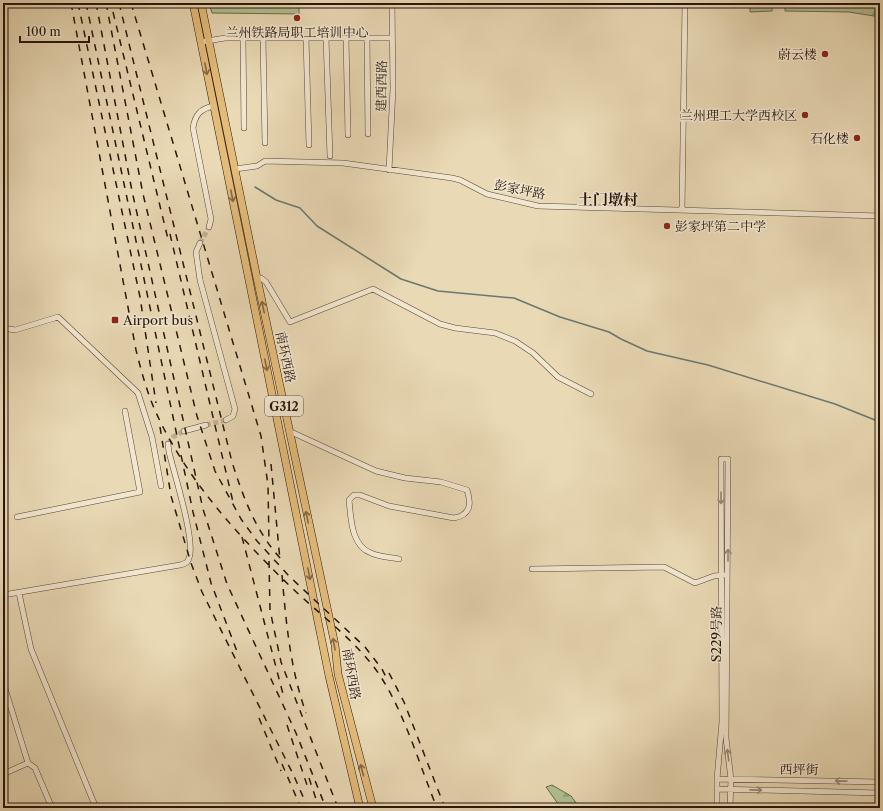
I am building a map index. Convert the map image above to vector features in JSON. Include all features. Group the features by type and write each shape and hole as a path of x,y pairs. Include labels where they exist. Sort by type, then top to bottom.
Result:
{"highway":[{"name":"南环西路","path":"192,3 329,676 360,808"},
{"name":"南环西路","path":"201,3 234,169 335,645 338,674 372,808"}],"street":[{"name":"建西西路","path":"389,170 393,89 392,3"},
{"path":"682,210 685,3"},
{"path":"201,42 225,38 392,38"},
{"path":"243,38 244,128"},
{"path":"263,38 266,143"},
{"path":"306,38 309,145"},
{"path":"326,38 330,156"},
{"path":"346,38 348,135"},
{"path":"367,38 368,134"},
{"path":"209,227 211,219 193,128 199,112 202,109 214,106"},
{"name":"彭家坪路","path":"234,169 256,166 265,161 290,160 343,163 460,180 487,194 538,206 880,216"},
{"path":"200,243 196,252 200,280 235,409 233,416 226,420"},
{"path":"257,278 261,278 266,282 290,322 373,289 440,324 455,328 495,333 515,340 533,353 558,377 591,394"},
{"path":"3,328 16,330 58,317 138,392 152,437 161,486"},
{"path":"17,517 140,492 125,411"},
{"path":"184,431 206,425"},
{"path":"289,431 376,471 405,478 441,482 467,490 470,503 467,512 463,516 454,518 389,506 360,495 354,495 349,500 351,522 357,543 370,553 399,559"},
{"path":"3,596 180,565 186,562 190,556 190,538 168,444"},
{"name":"S229号路","path":"717,808 717,779 722,722 720,459 728,459 726,738 731,779 730,808"},
{"path":"532,569 664,567 695,583 714,576 728,574"},
{"path":"19,593 31,649 96,808"},
{"path":"3,682 28,763 35,768 52,808"},
{"path":"3,774 28,763"},
{"name":"西坪街","path":"717,779 880,782"},
{"name":"西坪街","path":"717,789 880,793"}],"green space":[{"path":"209,3 299,3 299,14 212,13"},
{"path":"750,3 773,3 772,11 750,12"},
{"path":"785,3 880,3 880,17 849,12 785,11"},
{"path":"552,785 571,796 580,808 561,808 546,787"}],"waterway":[{"path":"255,187 276,200 300,208 317,226 401,279 438,291 514,298 560,317 609,332 647,351 708,365 835,404 880,422"}],"tunnel":[{"path":"200,243 209,227"},
{"path":"206,425 226,420"},
{"path":"168,444 173,437 184,431"}],"railway":[{"path":"71,3 136,350 146,387 154,408 166,433 181,458 197,482 232,526 291,587 341,632 365,656 375,669 384,682 399,711 437,808"},
{"path":"78,3 140,297 156,403"},
{"path":"86,3 193,512 211,583 238,654"},
{"path":"96,3 132,191 203,509 227,584 296,733 326,808"},
{"path":"106,3 143,194 197,416 215,471 241,519 257,541 290,577 365,647 382,669 388,681"},
{"path":"119,3 232,462 251,514 257,526 272,549 281,559"},
{"path":"131,3 261,436 268,485 269,543"},
{"path":"113,12 168,239"},
{"path":"170,234 233,502"},
{"path":"160,427 171,496 191,563 202,592 294,776 308,808"},
{"path":"271,464 280,560"},
{"path":"242,537 283,694"},
{"path":"269,561 270,610 281,662 338,808"},
{"path":"282,575 292,662 306,713"},
{"path":"389,673 404,702 445,808"},
{"path":"259,718 281,771"},
{"path":"287,725 307,785"},
{"path":"282,764 301,808"},
{"path":"309,778 319,808"}],"place":[{"name":"兰州铁路局职工培训中心","path":"297,18"},
{"name":"蔚云楼","path":"825,54"},
{"name":"兰州理工大学西校区","path":"805,115"},
{"name":"石化楼","path":"857,138"},
{"name":"彭家坪第二中学","path":"667,226"},
{"name":"Airport bus","path":"115,320"}],"district":[{"name":"土门墩村","path":"608,199"}]}
